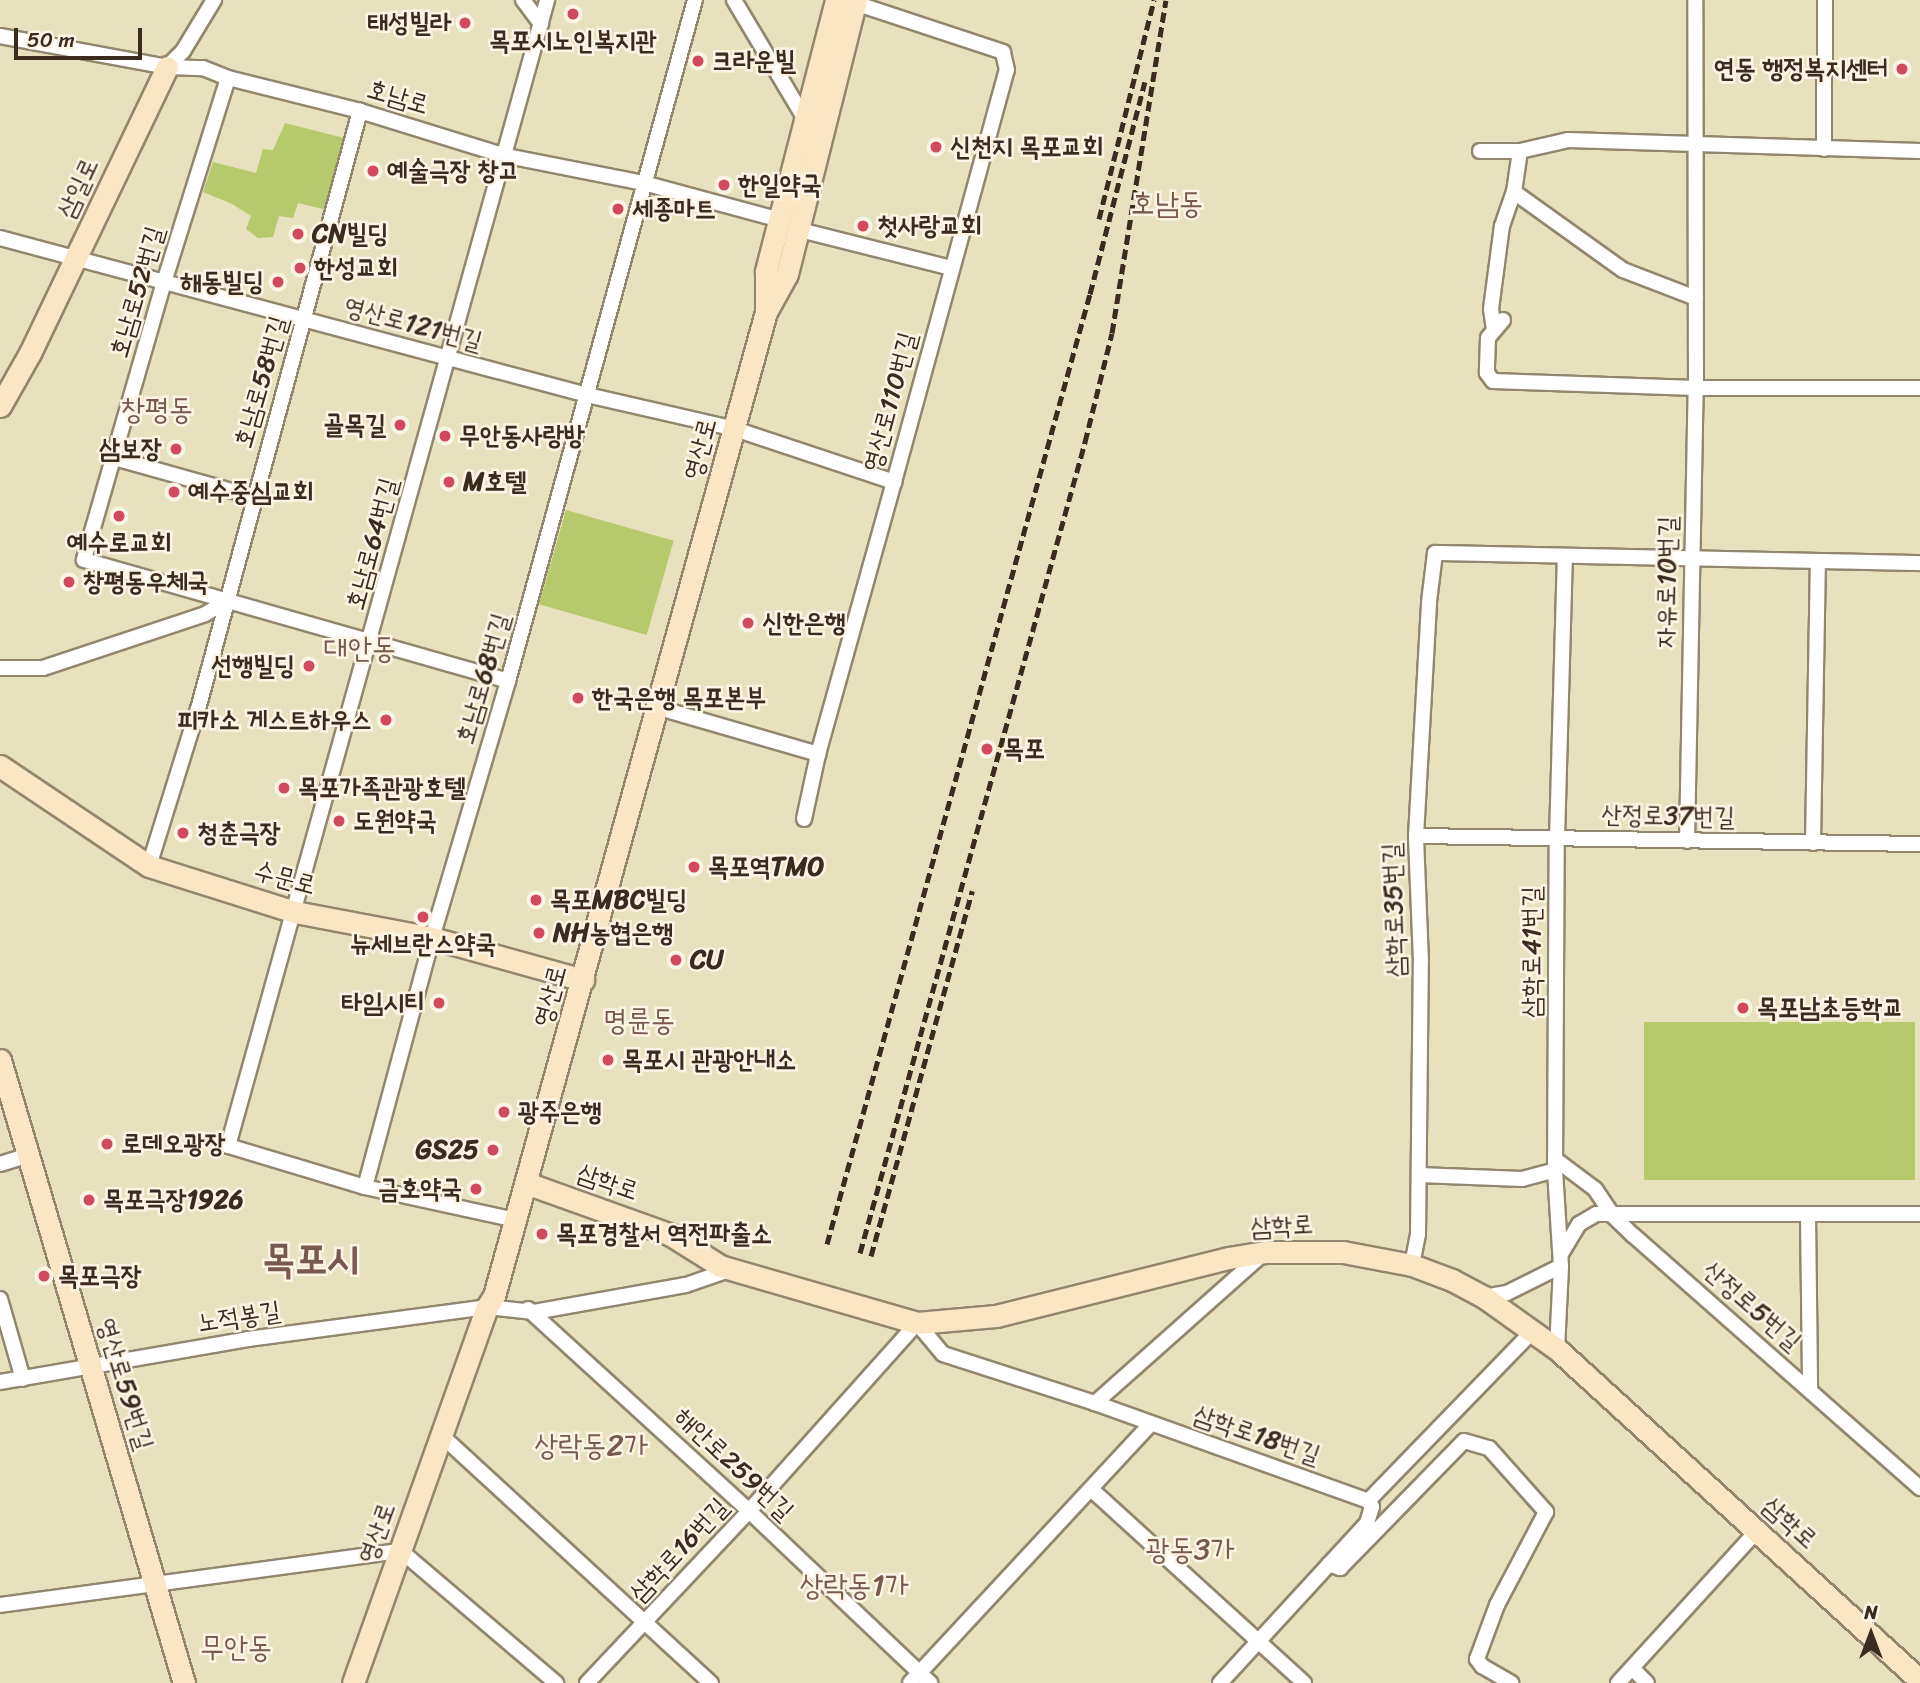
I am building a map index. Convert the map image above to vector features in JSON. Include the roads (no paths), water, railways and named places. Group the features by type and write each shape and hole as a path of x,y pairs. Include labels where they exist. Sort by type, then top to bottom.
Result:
{"street":[{"name":"삼일로","path":"0,406 76,259 167,67 183,51 214,0"},
{"path":"523,0 541,24"},
{"name":"호남로64번길","path":"365,1187 228,1146 370,644 502,155 547,0"},
{"name":"호남로68번길","path":"365,1187 432,937 508,681 695,0"},
{"path":"734,0 805,119"},
{"name":"자유로10번길","path":"1687,841 1696,388 1695,0"},
{"path":"1825,0 1825,149"},
{"name":"영산로","path":"766,312 766,271 805,119 849,1"},
{"name":"영산로","path":"353,1683 491,1301 516,1220 766,312 787,274 800,230 849,1"},
{"name":"영산로110번길","path":"804,819 818,754 1005,79 1003,52 849,1"},
{"name":"호남로","path":"0,36 167,67 203,68 228,78 360,111 502,155 645,183 779,220"},
{"name":"호남로52번길","path":"226,602 85,560 164,282 228,78"},
{"name":"호남로58번길","path":"149,866 198,709 360,111"},
{"path":"1480,151 1520,151 1568,140 1920,151"},
{"path":"1520,151 1514,192 1502,226 1491,309 1499,325 1488,338 1487,373 1493,381 1696,388 1920,388"},
{"path":"1514,192 1623,270 1696,299"},
{"path":"800,230 951,268"},
{"name":"영산로121번길","path":"0,238 587,395 735,429 894,482"},
{"path":"114,458 254,497"},
{"name":"삼학로35번길","path":"1412,1265 1418,1234 1421,962 1416,836 1429,602 1435,553 1565,556"},
{"path":"1565,556 1920,563"},
{"name":"삼학로41번길","path":"1557,1349 1561,1260 1555,1165 1557,839 1565,556"},
{"path":"1813,843 1818,561"},
{"path":"0,668 43,668 205,614 226,602 508,681"},
{"path":"659,708 818,754"},
{"name":"수문로","path":"0,766 149,866 295,912 432,937 583,980"},
{"name":"산정로37번길","path":"1416,836 1920,844"},
{"name":"영산로59번길","path":"0,1060 184,1683"},
{"path":"0,1164 27,1156"},
{"path":"1419,1175 1522,1179 1555,1165"},
{"name":"산정로5번길","path":"1555,1165 1595,1189 1613,1216 1920,1488"},
{"name":"삼학로","path":"526,1183 671,1235 720,1266 917,1323 996,1316 1216,1261 1265,1252 1343,1252 1412,1265 1452,1280 1484,1297 1557,1349 1920,1681"},
{"path":"365,1187 516,1220"},
{"path":"1484,1297 1507,1293 1561,1260 1573,1232 1586,1217 1602,1213 1613,1216 1920,1214"},
{"path":"1808,1215 1810,1388"},
{"path":"1095,1404 1265,1252"},
{"name":"노적봉길","path":"0,1382 491,1301 534,1312 686,1284 732,1269"},
{"path":"0,1299 23,1379"},
{"name":"해안로259번길","path":"534,1312 749,1511 920,1680"},
{"name":"삼학로18번길","path":"917,1323 943,1353 1368,1501"},
{"name":"삼학로16번길","path":"587,1683 749,1511 917,1323"},
{"path":"1220,1683 1367,1524 1372,1507 1368,1501 1533,1331"},
{"path":"920,1680 1151,1424"},
{"path":"442,1435 711,1683"},
{"path":"1329,1564 1340,1568 1464,1441 1489,1448 1546,1512 1497,1605 1477,1659 1482,1667 1512,1683"},
{"path":"1091,1489 1304,1683"},
{"path":"1618,1683 1757,1531"},
{"path":"0,1605 401,1551 556,1683"},
{"path":"1632,1668 1647,1683"}],"railway":[{"path":"1099,219 1154,0"},
{"path":"860,1253 1085,442 1112,333 1166,0"},
{"path":"827,1244 1090,294 1145,82"},
{"path":"871,1256 972,891"}],"place":[{"name":"목포시노인복지관","path":"573,14"},
{"name":"태성빌라","path":"465,23"},
{"name":"크라운빌","path":"698,61"},
{"name":"연동 행정복지센터","path":"1902,69"},
{"name":"신천지 목포교회","path":"936,147"},
{"name":"예술극장 창고","path":"373,171"},
{"name":"한일약국","path":"724,185"},
{"name":"세종마트","path":"618,209"},
{"name":"첫사랑교회","path":"863,226"},
{"name":"CN빌딩","path":"298,234"},
{"name":"한성교회","path":"300,268"},
{"name":"해동빌딩","path":"278,282"},
{"name":"골목길","path":"400,425"},
{"name":"무안동사랑방","path":"445,436"},
{"name":"삼보장","path":"176,449"},
{"name":"M호텔","path":"449,482"},
{"name":"예수중심교회","path":"174,492"},
{"name":"예수로교회","path":"119,516"},
{"name":"창평동우체국","path":"69,582"},
{"name":"신한은행","path":"748,623"},
{"name":"선행빌딩","path":"309,666"},
{"name":"한국은행 목포본부","path":"578,698"},
{"name":"피카소 게스트하우스","path":"386,720"},
{"name":"목포","path":"987,749"},
{"name":"목포가족관광호텔","path":"284,788"},
{"name":"도원약국","path":"339,821"},
{"name":"청춘극장","path":"183,833"},
{"name":"목포역TMO","path":"694,867"},
{"name":"목포MBC빌딩","path":"536,900"},
{"name":"뉴세브란스약국","path":"423,917"},
{"name":"NH농협은행","path":"539,933"},
{"name":"CU","path":"676,960"},
{"name":"타임시티","path":"439,1003"},
{"name":"목포남초등학교","path":"1743,1008"},
{"name":"목포시 관광안내소","path":"608,1060"},
{"name":"광주은행","path":"504,1112"},
{"name":"로데오광장","path":"107,1144"},
{"name":"GS25","path":"493,1150"},
{"name":"금호약국","path":"476,1189"},
{"name":"목포극장1926","path":"89,1200"},
{"name":"목포경찰서 역전파출소","path":"542,1234"},
{"name":"목포극장","path":"44,1276"}],"district":[{"name":"호남동","path":"1167,203"},
{"name":"창평동","path":"157,409"},
{"name":"대안동","path":"360,648"},
{"name":"명륜동","path":"639,1020"},
{"name":"목포시","path":"311,1259"},
{"name":"상락동2가","path":"591,1445"},
{"name":"광동3가","path":"1190,1549"},
{"name":"상락동1가","path":"854,1585"},
{"name":"무안동","path":"236,1647"}]}
